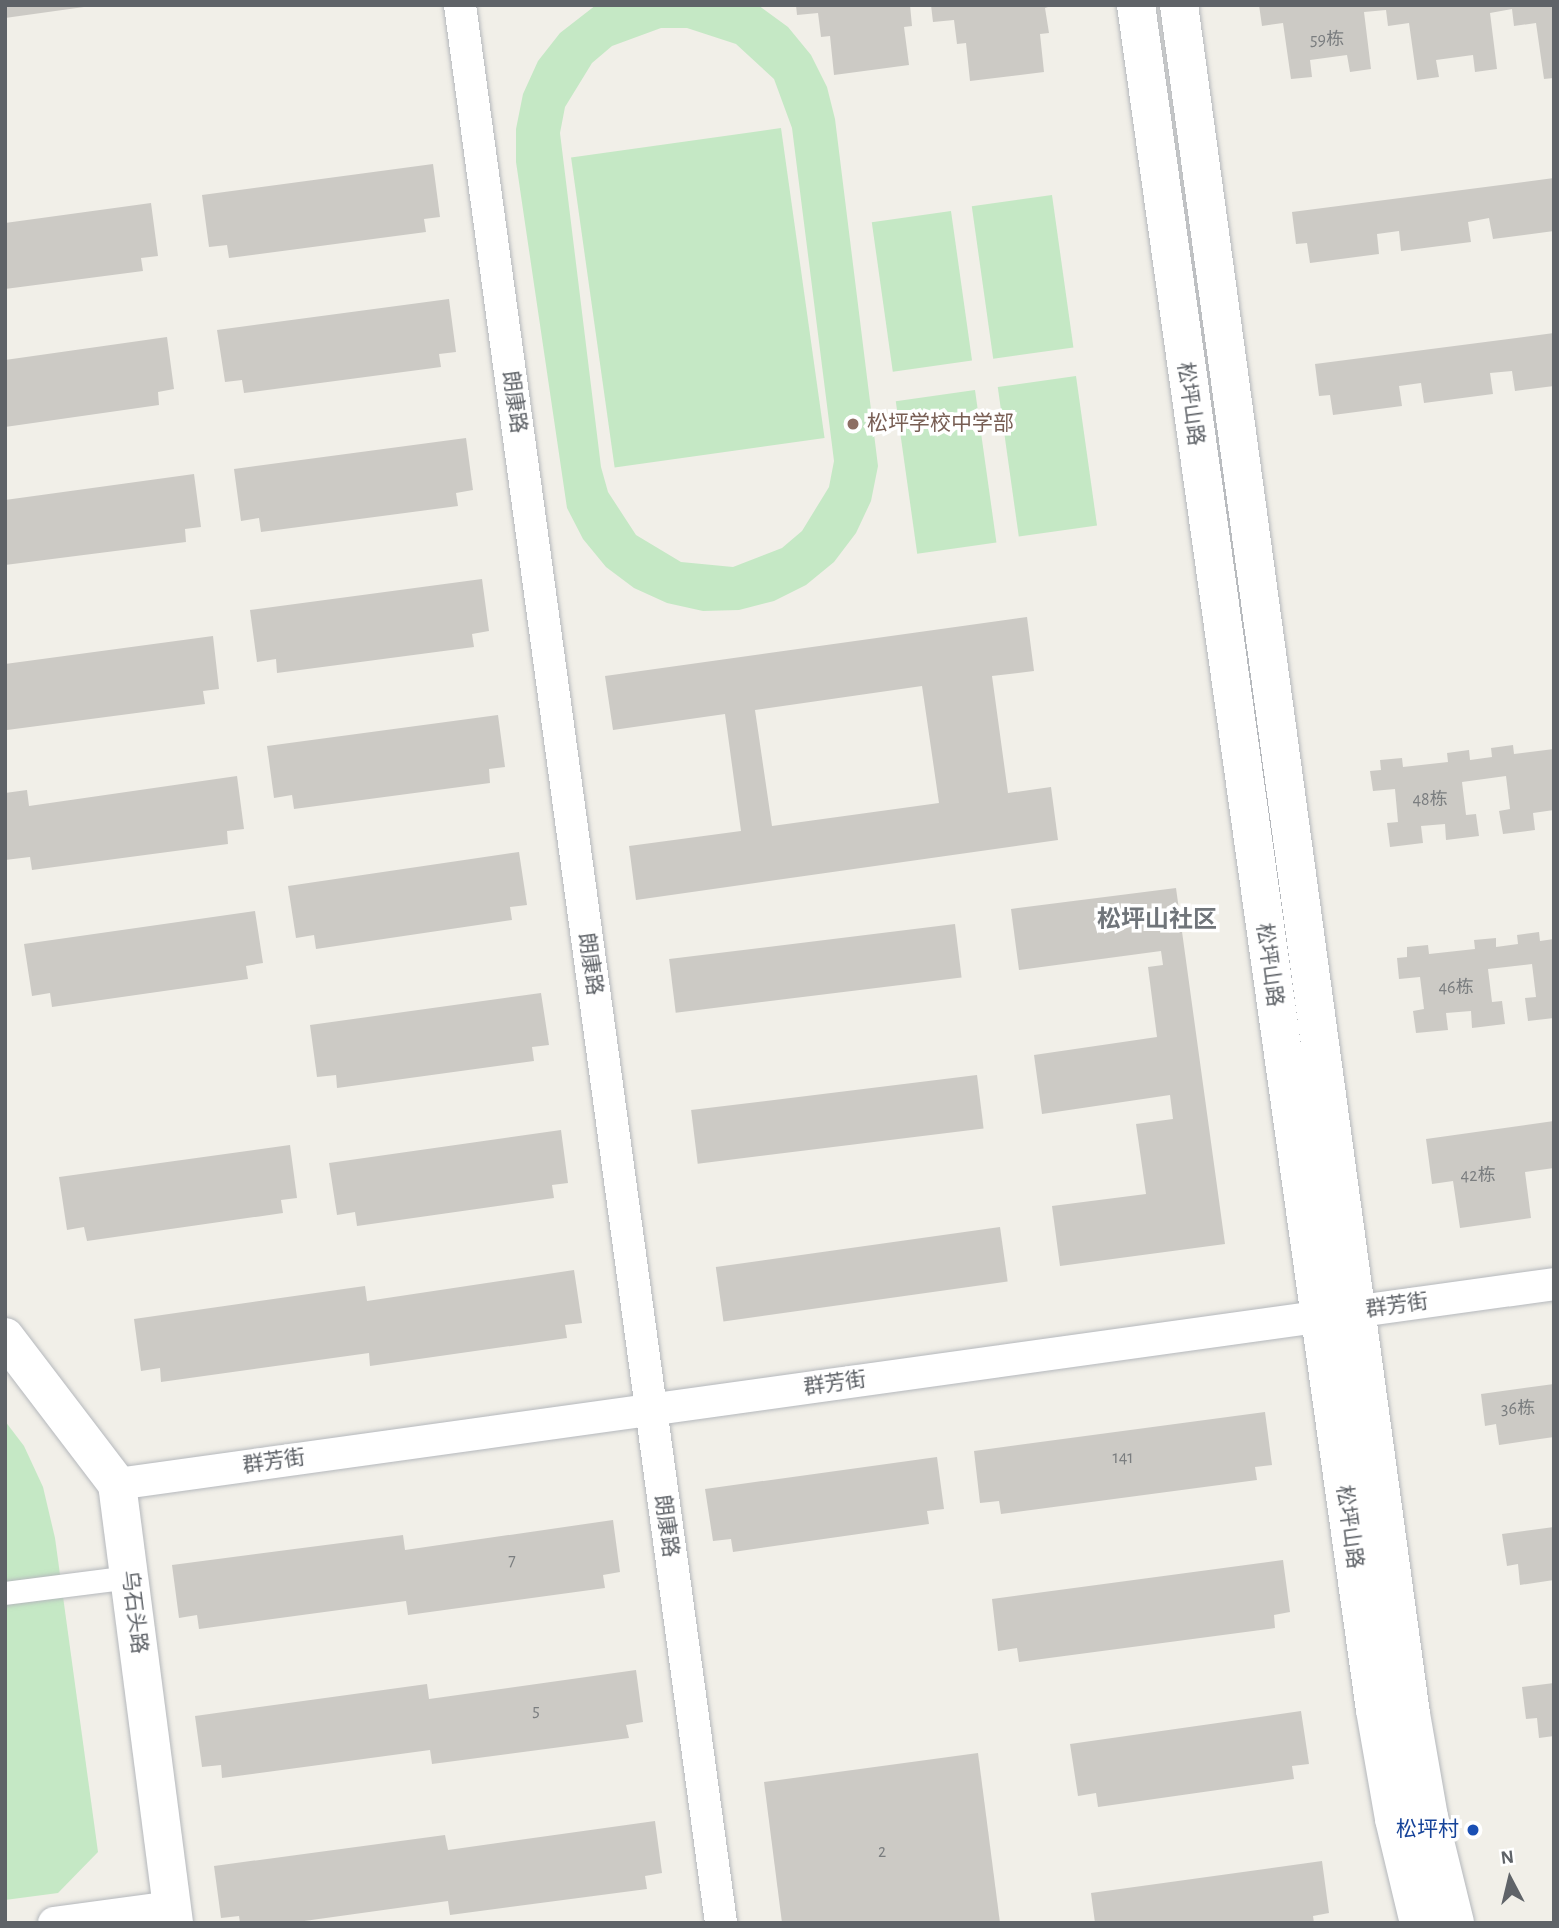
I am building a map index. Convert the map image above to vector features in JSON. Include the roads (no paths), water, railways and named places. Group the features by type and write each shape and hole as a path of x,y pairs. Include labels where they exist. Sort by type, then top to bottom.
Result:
{"street":[{"name":"朗康路","path":"460,5 721,1923"},
{"name":"松坪山路","path":"1136,5 1338,1315 1429,1817 1455,1923"},
{"name":"松坪山路","path":"1178,5 1338,1315 1376,1710 1394,1819 1419,1923"},
{"name":"群芳街","path":"117,1484 1554,1284"},
{"name":"乌石头路","path":"5,1337 117,1484 173,1915"},
{"path":"5,1592 130,1577"},
{"path":"54,1923 173,1915"}],"place":[{"name":"松坪学校中学部","path":"853,424"},
{"name":"松坪村","path":"1473,1830"}],"district":[{"name":"松坪山社区","path":"1157,921"}]}
